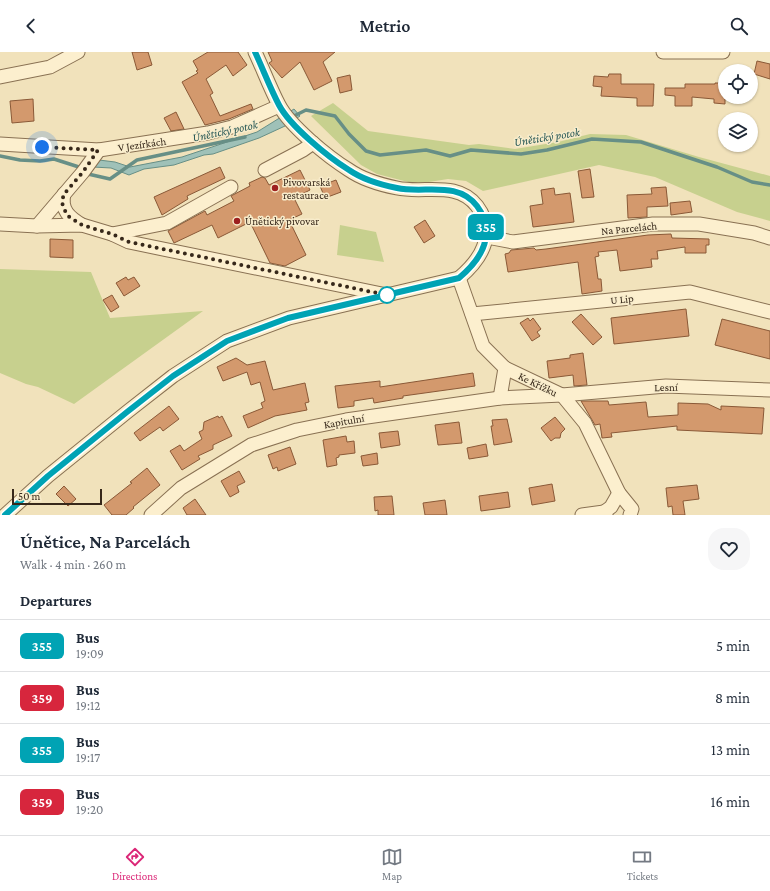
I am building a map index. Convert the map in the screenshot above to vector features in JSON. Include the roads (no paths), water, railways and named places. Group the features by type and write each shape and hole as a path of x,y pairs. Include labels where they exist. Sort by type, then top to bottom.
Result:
{"street":[{"path":"0,77 50,67 78,52"},
{"path":"5,515 48,476 127,412 173,376 227,341 288,318 459,278 471,268 487,237 483,214 474,203 464,195 452,190 398,188 350,171 313,142 295,125 279,106 255,52"},
{"path":"663,52 723,52"},
{"name":"V Jezírkách","path":"0,144 97,152 208,133 232,127 279,106"},
{"path":"265,170 303,150 313,142"},
{"path":"38,226 83,172 97,152"},
{"path":"112,234 167,223 231,187"},
{"path":"64,194 62,201 63,207 68,216 82,225 112,234 129,242 386,295"},
{"path":"0,224 38,226 82,225"},
{"name":"Na Parcelách","path":"487,237 513,242 661,224 699,224 754,233 770,238"},
{"name":"Ke Křížku","path":"459,278 483,346 505,368 562,395 585,423 619,493 632,509 630,515"},
{"name":"U Lip","path":"472,314 690,292 770,312"},
{"path":"500,398 505,368"},
{"name":"Lesní","path":"562,395 666,386 770,390"},
{"name":"Kapitulní","path":"151,515 181,488 251,445 297,430 346,420 500,398 562,395"},
{"path":"582,515 605,514 619,493"}],"water":[{"path":"294,109 300,116 285,126 259,138 213,154 204,155 174,165 144,169 129,175 111,168 93,167 99,160 115,162 130,167 182,157 257,132"}],"waterway":[{"name":"Únětický potok","path":"294,116 306,110 335,116 349,134 366,151 380,155 426,150 450,156 471,150 521,154 547,150 592,139 641,142 717,167 752,182 770,185"},
{"name":"Únětický potok","path":"0,156 20,160 40,161 54,159 82,168 88,174 110,179 137,160 245,137"}],"place":[{"name":"Pivovarská restaurace","path":"275,188"},
{"name":"Únětický pivovar","path":"237,221"}]}
